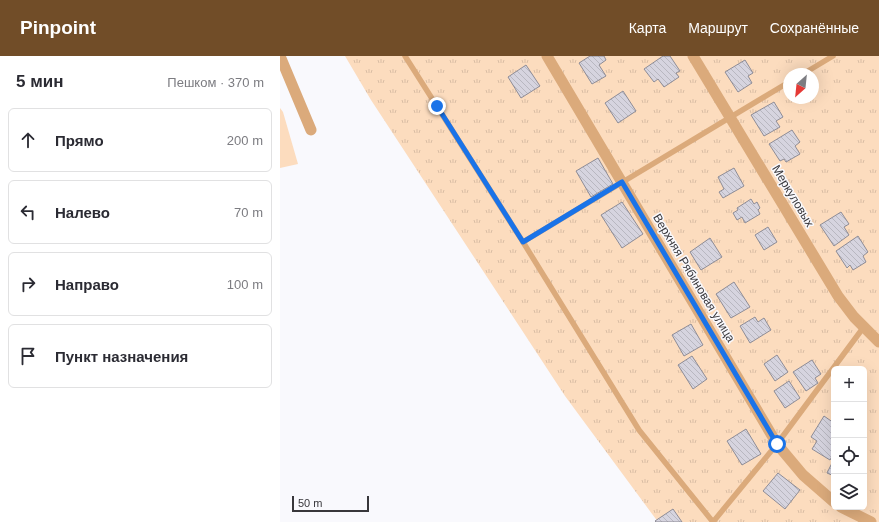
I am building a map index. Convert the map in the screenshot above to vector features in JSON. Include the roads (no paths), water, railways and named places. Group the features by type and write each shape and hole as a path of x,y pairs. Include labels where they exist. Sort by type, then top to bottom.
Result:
{"street":[{"path":"280,56 311,130"},
{"name":"Верхняя Рябиновая улица","path":"547,56 777,444 803,475 831,499"},
{"name":"Меркуловых","path":"693,56 838,296 863,328 879,342"},
{"path":"847,510 871,522"}],"lane":[{"path":"405,56 523,242 639,430 713,522 777,444 863,328"},
{"path":"813,68 833,56"},
{"path":"523,242 783,86"}]}
